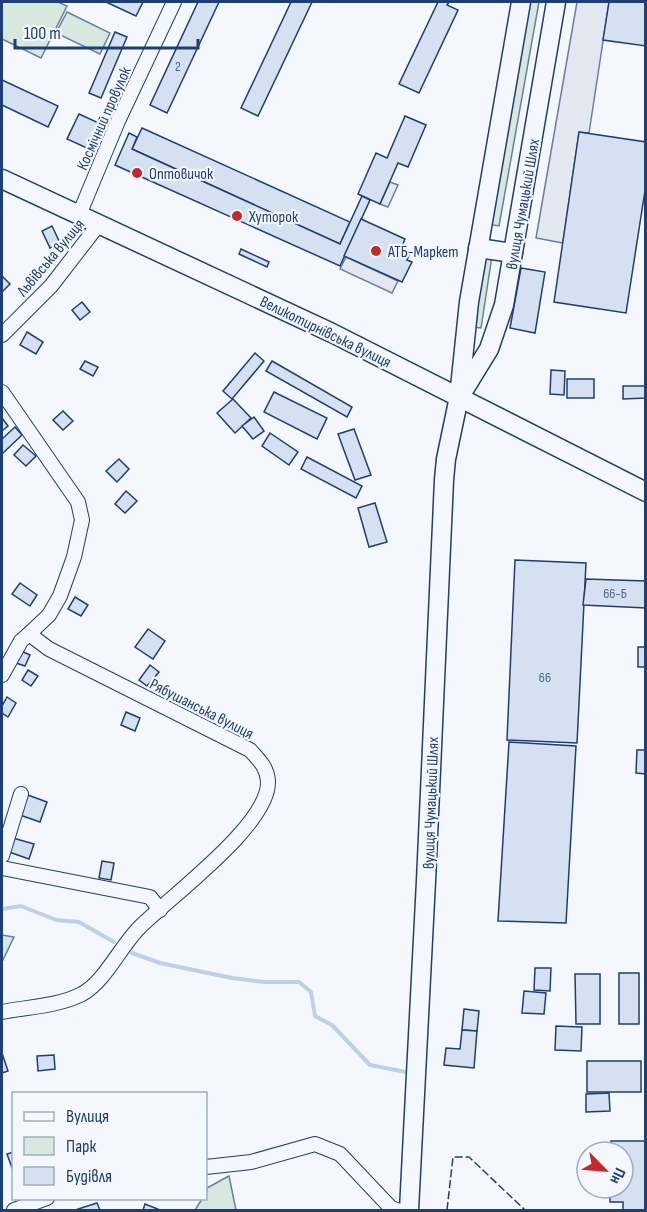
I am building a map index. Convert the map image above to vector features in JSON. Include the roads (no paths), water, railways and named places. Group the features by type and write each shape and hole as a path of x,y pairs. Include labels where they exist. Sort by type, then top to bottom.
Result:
{"main road":[{"name":"вулиця Чумацький Шлях","path":"409,1210 426,881 440,529 446,459 459,397 469,302 521,2"},
{"name":"вулиця Чумацький Шлях","path":"459,397 489,349 504,305 556,2"},
{"name":"Великотирнівська вулиця","path":"2,179 303,319 645,492"},
{"path":"478,248 513,253"}],"street":[{"name":"Космічний провулок","path":"79,215 118,121 174,2"},
{"name":"Львівська вулиця","path":"2,335 51,286 99,224"},
{"path":"2,392 78,502 82,520 74,557 60,596 49,615 21,641 2,675"},
{"name":"Рябушанська вулиця","path":"2,1012 57,1002 81,994 98,981 119,950 138,929 203,871 251,821 264,798 268,782 265,765 250,750 49,649 29,634"},
{"path":"2,856 21,794"},
{"path":"2,868 150,897 160,910"},
{"path":"207,1167 251,1162 315,1144 340,1154 391,1208 397,1210"},
{"path":"14,1210 42,1200"}],"waterway":[{"path":"2,909 21,906 56,920 79,922 114,942"},
{"path":"132,953 160,963 232,978 264,982 299,982 311,992 315,1016 332,1025 370,1065 406,1072"}],"place":[{"name":"Оптовичок","path":"137,173"},
{"name":"Хуторок","path":"237,216"},
{"name":"АТБ-Маркет","path":"376,251"}]}
